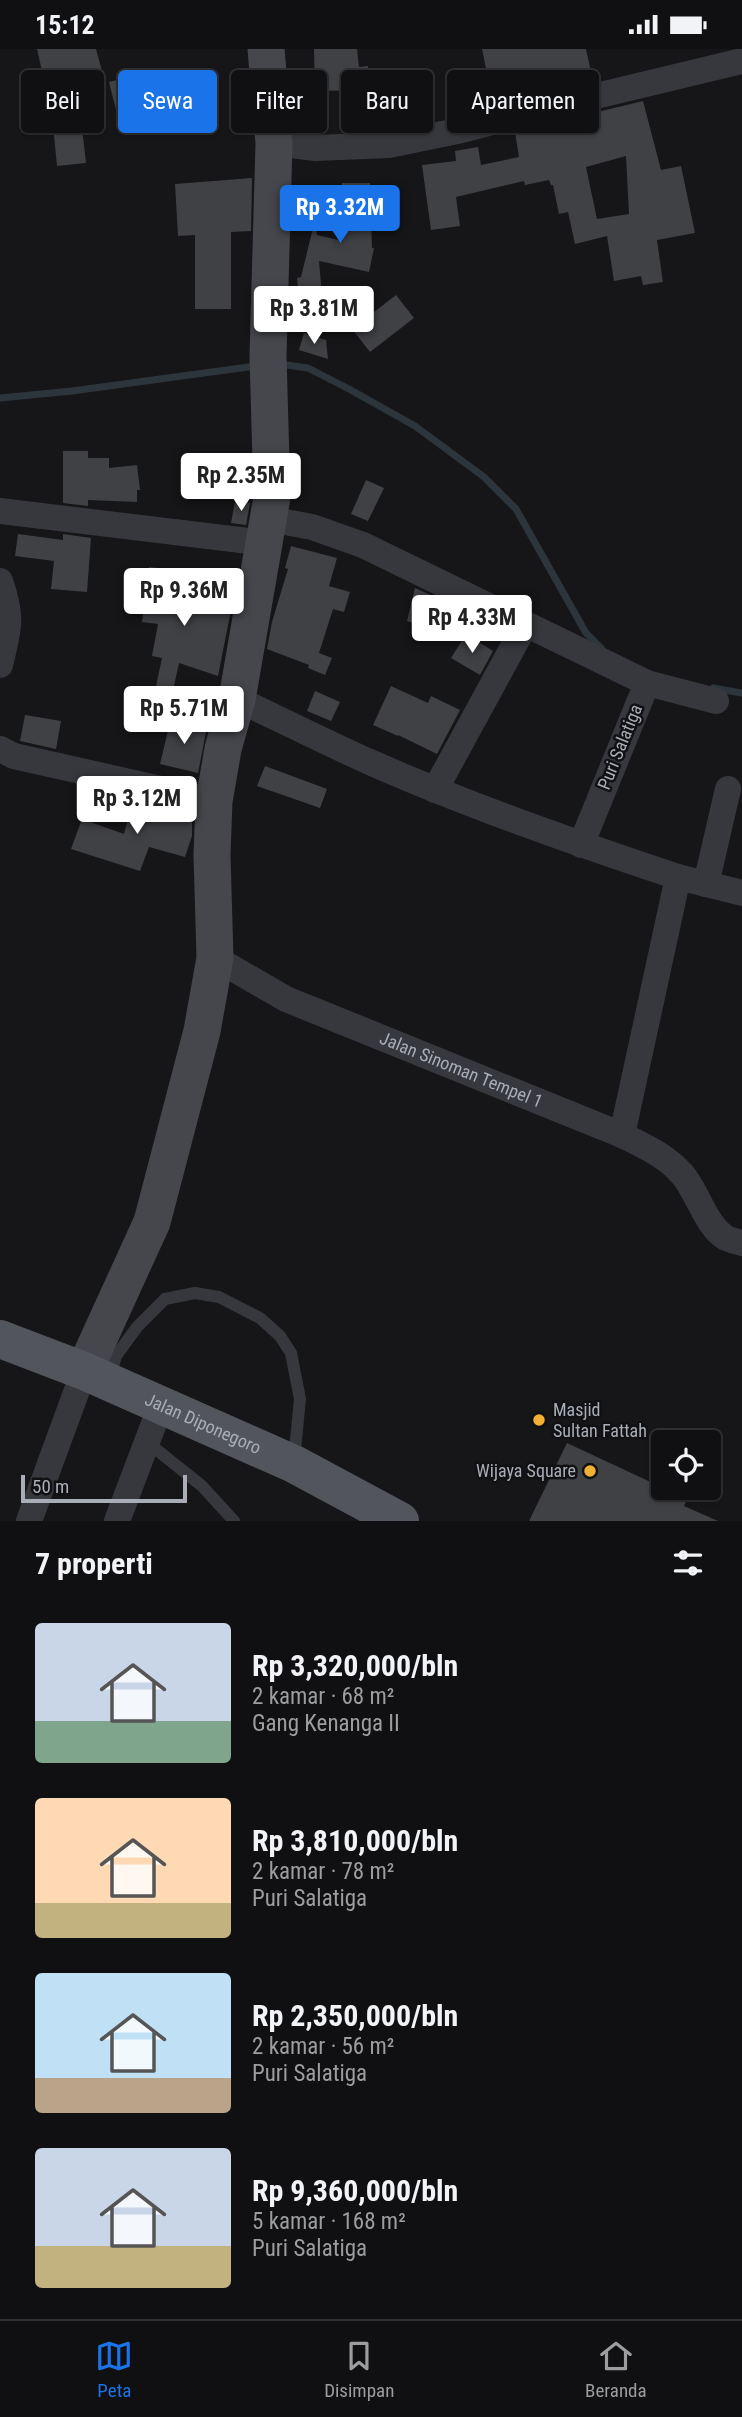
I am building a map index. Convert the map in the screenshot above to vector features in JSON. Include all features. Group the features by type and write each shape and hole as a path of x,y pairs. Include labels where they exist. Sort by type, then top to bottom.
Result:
{"main road":[{"name":"Jalan Diponegoro","path":"0,1339 96,1377 294,1464 400,1521"}],"street":[{"path":"29,1521 96,1377 152,1222 202,1031 215,958 212,855 214,801 223,749 237,699 272,497 268,370 274,143 266,49"},
{"path":"274,143 316,148 389,145 462,130 742,61"},
{"name":"Puri Salatiga","path":"0,511 337,534 647,683 580,845"},
{"path":"0,581 9,607 9,625 3,638 0,665"},
{"path":"435,790 525,625"},
{"path":"647,683 716,701"},
{"path":"237,699 435,790 580,845 678,877 742,893"},
{"path":"0,749 14,756 214,801"},
{"path":"706,884 728,789"},
{"path":"622,1135 678,877"},
{"name":"Jalan Sinoman Tempel 1","path":"215,958 286,999 622,1135 664,1156 682,1174 709,1218 725,1237 742,1243"},
{"path":"117,1521 161,1405"}],"lane":[{"path":"96,1377 116,1356 137,1327 165,1299 195,1293 219,1297 260,1318 280,1336 291,1353 300,1399 294,1464"},
{"path":"147,1441 202,1486 234,1521"}],"building":[{"path":"37,49 96,49 102,70 46,70 42,70"},
{"path":"314,49 357,49 359,67 368,66 368,70 341,70 341,91 327,91 327,70 314,70"},
{"path":"482,49 586,49 591,70 486,70"},
{"path":"118,80 118,118 109,82"},
{"path":"643,101 661,170 681,166 695,233 657,240 663,282 643,285 641,276 614,281 607,236 575,244 568,212 559,214 553,185 549,180 525,185 524,181 456,197 460,226 431,230 422,165 456,161 455,151 478,147 481,165 519,157 515,133 599,133 599,112","holes":["626,156 629,214 597,219 586,167"]},
{"path":"54,133 83,133 86,163 57,166"},
{"path":"252,178 251,231 231,232 231,309 195,309 195,235 178,236 175,184"},
{"path":"342,183 370,183 374,248 369,272 319,261 323,307 300,309 297,278 301,277 313,228 316,228 317,235 343,241"},
{"path":"396,295 414,318 370,352 352,329"},
{"path":"304,333 326,340 328,359 299,350"},
{"path":"63,451 88,451 88,458 109,458 109,468 137,465 140,490 137,490 137,502 88,500 88,506 63,503"},
{"path":"366,480 384,488 368,521 351,514"},
{"path":"235,501 250,503 246,525 231,523"},
{"path":"18,534 63,540 63,534 91,538 87,592 51,589 54,561 15,556"},
{"path":"291,546 337,558 329,586 350,592 344,612 333,609 319,653 332,658 325,675 308,668 309,665 267,649 288,569 285,568"},
{"path":"149,567 179,570 177,586 234,595 218,676 179,663 169,709 152,705 162,658 152,656 158,624 142,622"},
{"path":"415,588 437,598 424,627 407,621"},
{"path":"466,634 493,651 480,675 451,658"},
{"path":"391,686 428,703 431,696 460,710 437,754 373,725"},
{"path":"315,691 340,702 331,721 307,711"},
{"path":"25,715 61,721 56,749 20,741"},
{"path":"171,718 207,727 198,773 160,764"},
{"path":"265,766 327,789 320,808 257,786"},
{"path":"133,801 192,816 192,836 185,857 149,847 140,871 71,849 82,819 124,834"},
{"name":"Wijaya Square","path":"567,1443 651,1482 651,1500 687,1500 684,1506 718,1521 529,1521"}],"waterway":[{"path":"279,364 308,368 349,389 415,426 484,477 516,509 586,633 601,648"},
{"path":"0,398 256,366"},
{"path":"713,688 742,693"}],"place":[{"name":"Masjid Sultan Fattah","path":"539,1420"},
{"name":"Wijaya Square","path":"590,1471"}]}
